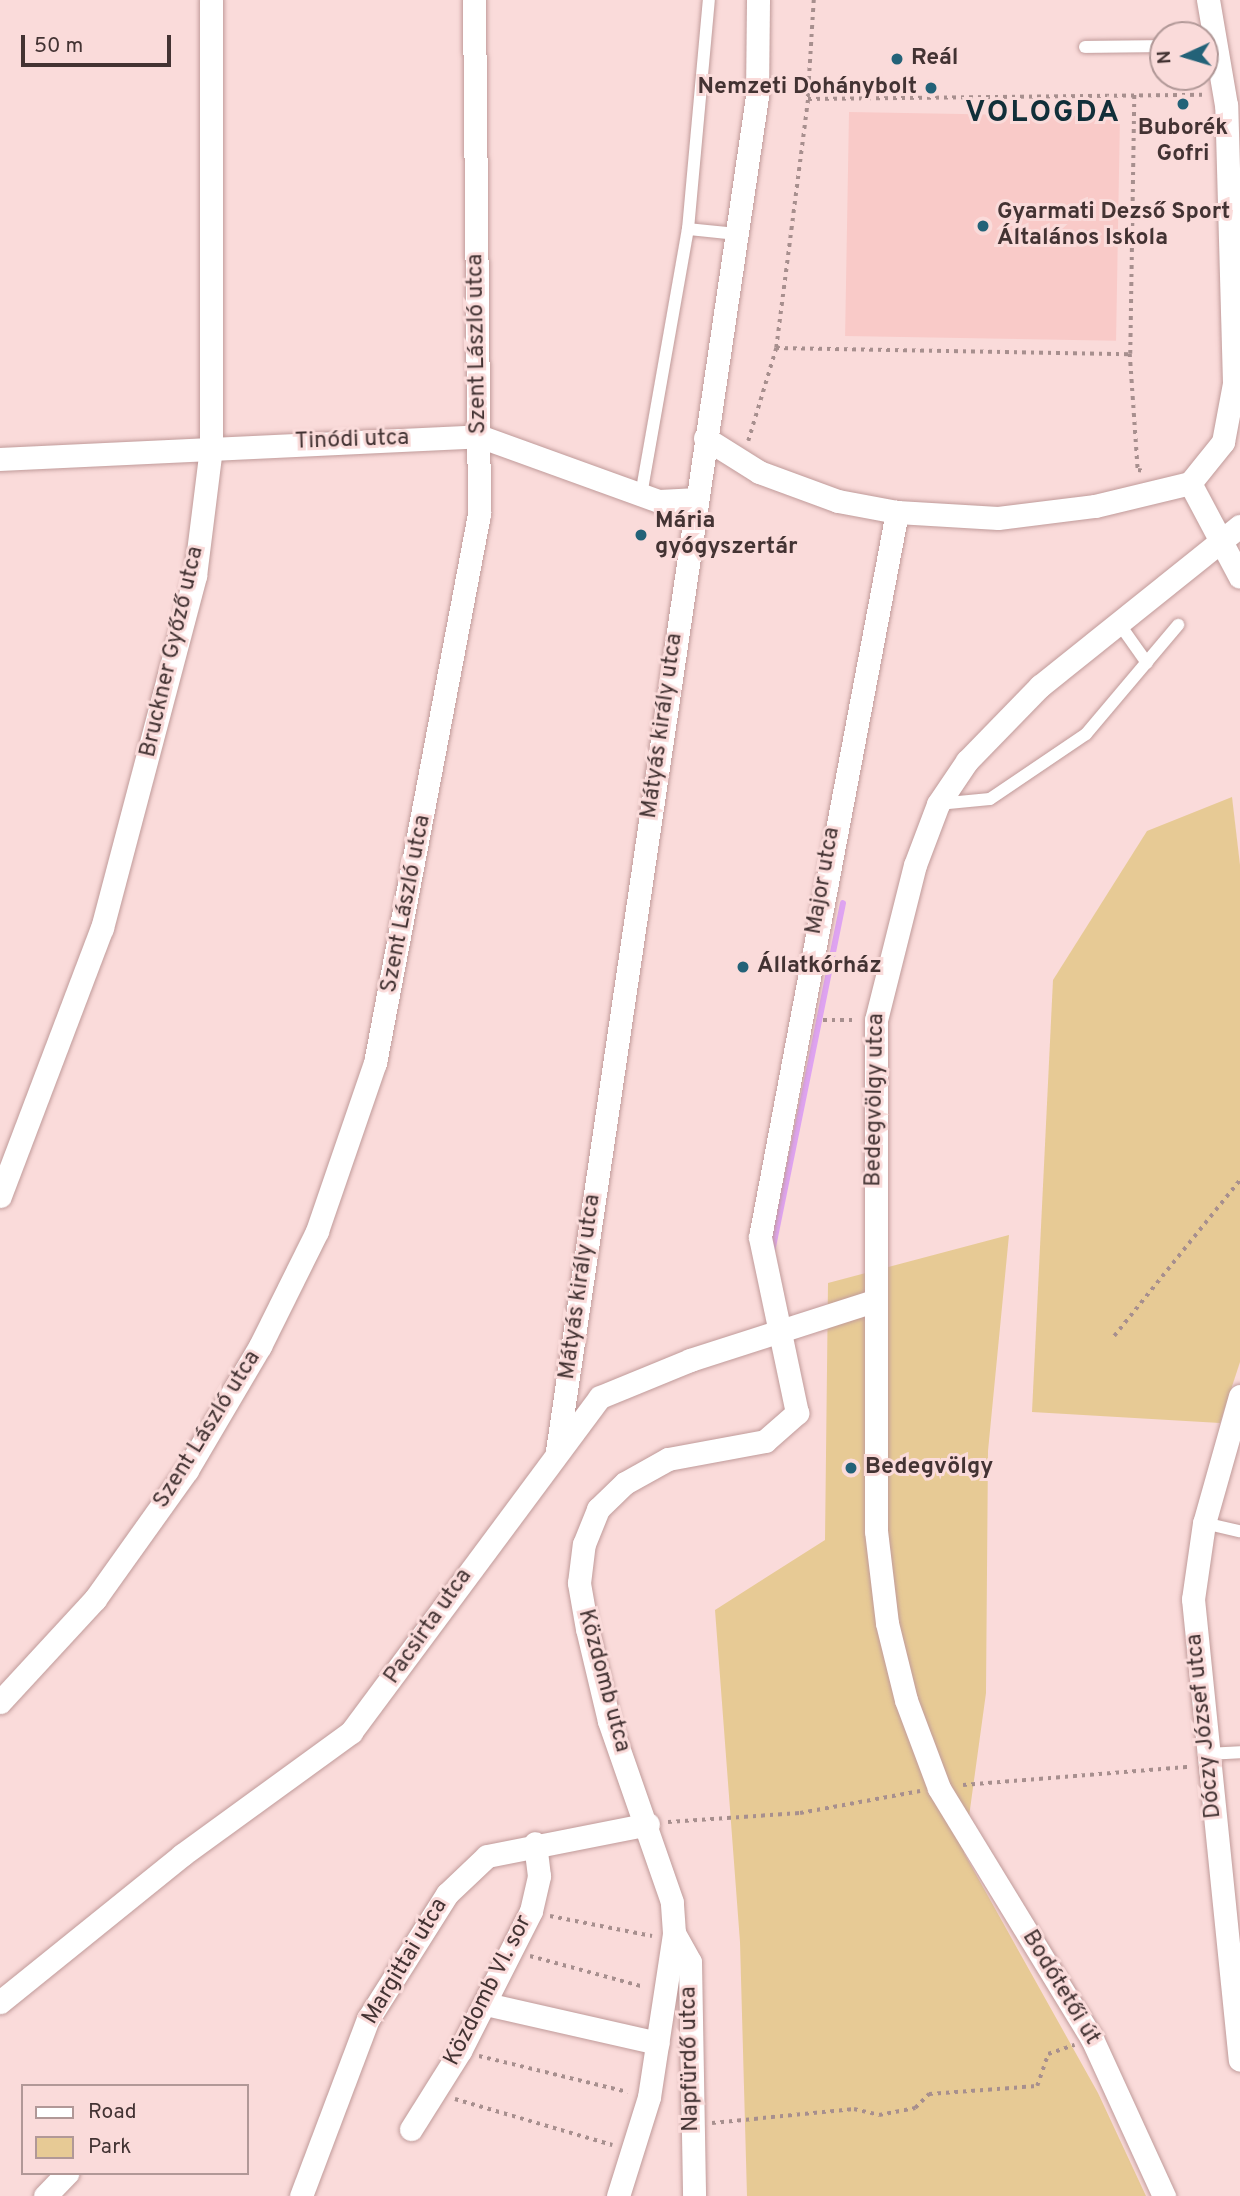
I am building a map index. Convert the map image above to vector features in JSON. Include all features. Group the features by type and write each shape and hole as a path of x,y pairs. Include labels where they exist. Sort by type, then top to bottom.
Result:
{"street":[{"name":"Bruckner Győző utca","path":"0,1196 116,877 195,576 211,447 211,0"},
{"name":"Szent László utca","path":"0,1702 96,1599 187,1470 260,1346 317,1231 375,1063 415,873 479,514 474,0"},
{"name":"Mátyás király utca","path":"557,1451 693,499 705,438 757,96 758,0"},
{"path":"1208,0 1209,21"},
{"path":"705,438 759,472 838,501 897,512 998,518 1095,506 1190,483 1223,442 1234,383 1232,207 1217,91"},
{"name":"Tinódi utca","path":"0,459 479,436 641,495 693,499"},
{"path":"1190,483 1233,533 1240,576"},
{"name":"Major utca","path":"784,1331 760,1237 897,512"},
{"name":"Bedegvölgy utca","path":"939,1788 906,1700 887,1623 876,1531 871,1302 876,1020 915,865 938,804 968,761 1040,686 1233,533"},
{"name":"Pacsirta utca","path":"0,2002 181,1855 351,1732 557,1451 600,1397 624,1384 871,1302"},
{"name":"Közdomb utca","path":"618,2196 649,2097 667,1993 674,1933 672,1902 648,1824 609,1721 587,1629 579,1583 584,1544 598,1509 625,1483 668,1459 765,1441 789,1426 797,1413 796,1384 784,1331"},
{"name":"Dóczy József utca","path":"1240,1396 1203,1523 1193,1599 1207,1760 1240,2060"},
{"name":"Bodótetői út","path":"939,1788 1092,2039 1164,2196"},
{"name":"Margittai utca","path":"301,2196 368,2019 447,1894 487,1856 535,1843 648,1824"},
{"name":"Közdomb VI. sor","path":"411,2129 436,2093 486,2004 531,1911 539,1876 535,1843"},
{"name":"Napfürdő utca","path":"674,1933 690,1962 692,2194"},
{"path":"486,2004 659,2043"},
{"path":"44,2196 65,2175"}],"lane":[{"path":"641,495 688,229 709,0"},
{"path":"1085,47 1149,46"},
{"path":"688,229 736,234"},
{"path":"1118,622 1147,663"},
{"path":"938,804 966,806 1011,784 1086,734 1178,625"},
{"path":"1203,1523 1240,1531"},
{"path":"1207,1760 1240,1752"}],"path":[{"path":"745,450 776,348 808,99 814,0"},
{"path":"808,99 1134,93 1214,96"},
{"path":"1134,93 1130,354 1138,470"},
{"path":"776,348 1130,354"},
{"path":"825,1020 876,1020"},
{"path":"1114,1336 1240,1180"},
{"path":"939,1788 1207,1760"},
{"path":"648,1824 800,1813 905,1793"},
{"path":"531,1911 642,1937 674,1933"},
{"path":"512,1951 667,1993"},
{"path":"692,2124 854,2109 879,2115 915,2108 929,2094 1037,2086 1048,2054 1092,2039"},
{"path":"460,2051 649,2097"},
{"path":"436,2093 570,2137 634,2150"}],"shaded area":[{"name":"Gyarmati Dezső Sport Általános Iskola","path":"849,112 1120,117 1116,341 845,336"}],"green space":[{"path":"1232,797 1240,865 1240,1362 1220,1423 1032,1412 1053,980 1147,831"},
{"path":"1009,1235 988,1451 986,1693 964,1853 1098,2093 1146,2196 747,2196 740,1942 715,1610 825,1540 828,1283"}],"waterway":[{"path":"772,1252 843,903"}],"place":[{"name":"Reál","path":"897,59"},
{"name":"Nemzeti Dohánybolt","path":"931,88"},
{"name":"Buborék Gofri","path":"1183,104"},
{"name":"Gyarmati Dezső Sport Általános Iskola","path":"983,226"},
{"name":"Mária gyógyszertár","path":"641,535"},
{"name":"Állatkórház","path":"743,967"},
{"name":"Bedegvölgy","path":"851,1468"}],"district":[{"name":"VOLOGDA","path":"1043,114"}]}
